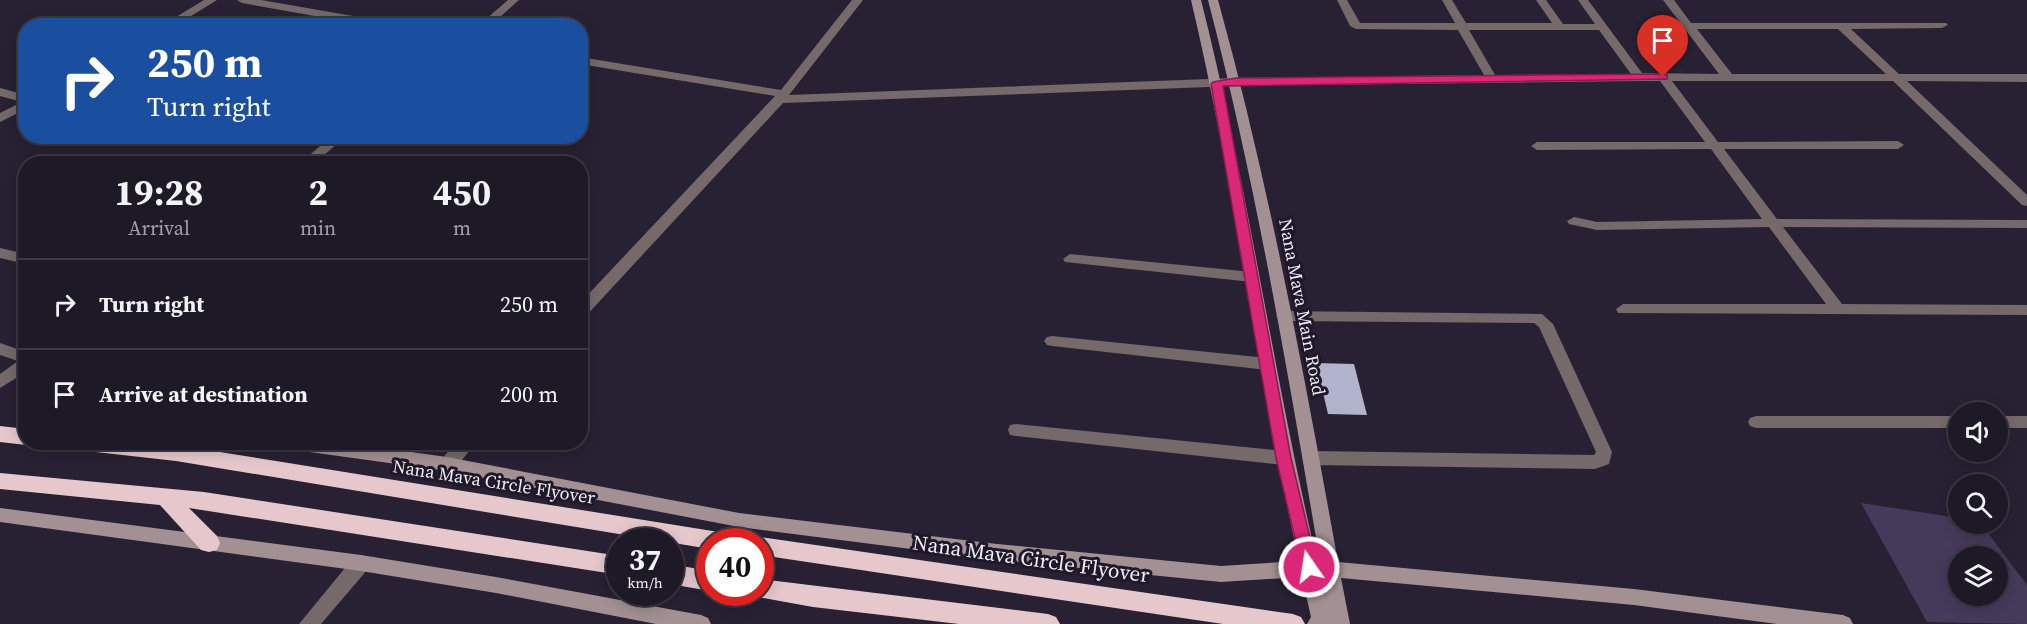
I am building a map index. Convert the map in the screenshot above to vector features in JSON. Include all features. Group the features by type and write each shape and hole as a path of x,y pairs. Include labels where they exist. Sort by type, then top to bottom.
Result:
{"highway":[{"path":"0,434 18,436"},
{"name":"Nana Mava Circle Flyover","path":"149,450 696,537"},
{"path":"0,481 165,497 278,512 606,564"},
{"path":"165,497 209,543"},
{"name":"Nana Mava Circle Flyover","path":"774,548 1293,624"},
{"path":"774,591 1048,624"}],"street":[{"path":"180,18 212,0"},
{"path":"242,0 347,18"},
{"path":"493,18 514,0"},
{"path":"588,304 782,97 858,0"},
{"name":"Nana Mava Main Road","path":"1196,0 1217,84 1284,458 1309,567 1326,623"},
{"name":"Nana Mava Main Road","path":"1213,0 1236,82 1311,458 1331,569 1326,623"},
{"path":"1342,0 1356,26 1602,27"},
{"path":"1447,0 1491,78"},
{"path":"1541,0 1558,26"},
{"path":"1583,0 1638,77"},
{"path":"1668,0 1728,77"},
{"path":"1688,26 1941,25"},
{"path":"1842,26 2027,202"},
{"path":"588,61 782,97 1236,82 1491,78 2027,78"},
{"path":"1663,77 1838,310"},
{"path":"0,92 18,97"},
{"path":"0,118 18,108"},
{"path":"315,156 330,144"},
{"path":"1537,146 1898,145"},
{"path":"1574,221 1597,226 1773,223 2027,224"},
{"path":"0,252 18,258"},
{"path":"1070,259 1252,277"},
{"path":"1623,309 2027,310"},
{"path":"1284,316 1537,318 1545,324 1604,452 1603,459 1595,462 1311,458"},
{"path":"1052,341 1267,364"},
{"path":"0,349 18,355"},
{"path":"0,382 18,369"},
{"path":"1756,422 1948,422"},
{"path":"2008,422 2027,422"},
{"path":"1016,430 1284,458"},
{"path":"346,450 447,464 739,520 997,552 1221,574 1251,574 1309,567 1634,597 1843,624"},
{"path":"447,464 459,450"},
{"path":"0,515 361,563 496,585 701,624"},
{"path":"309,624 361,563"}],"shaded area":[{"path":"1861,503 1948,516 1948,534 1989,534 1998,546 1948,546 1948,606 2008,606 2008,560 2027,585 2027,624 1927,622"}],"building":[{"path":"1316,363 1354,364 1367,415 1328,414"}],"route":[{"path":"1309,567 1284,458 1217,84 1663,77"}]}
